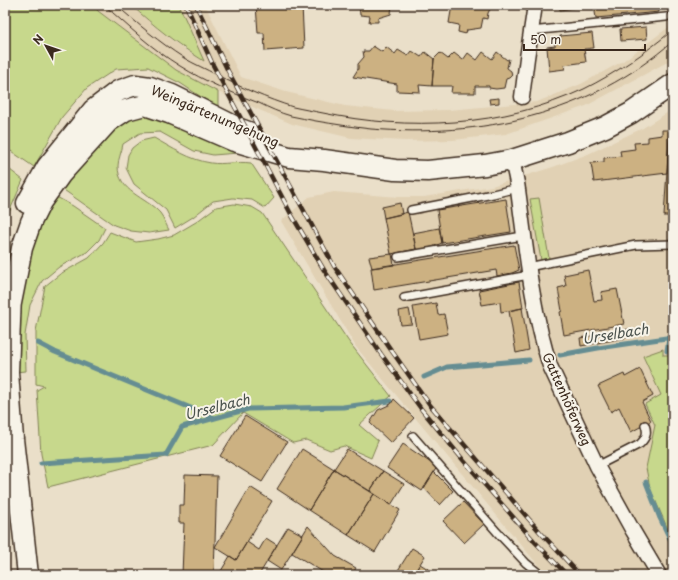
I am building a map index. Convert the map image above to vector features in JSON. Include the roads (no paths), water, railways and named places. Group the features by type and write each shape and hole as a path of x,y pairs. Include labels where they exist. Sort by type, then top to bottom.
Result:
{"main road":[{"name":"Weingärtenumgehung","path":"28,575 9,438 8,372 12,248 19,221 30,197 47,167 93,110 118,91 135,85 150,87 172,95 240,129 324,160 395,170 428,171 485,165 512,160 568,142 631,113 673,84"}],"street":[{"path":"522,97 535,5"},
{"name":"Gattenhöferweg","path":"512,160 518,188 528,271 544,349 550,366 597,466 659,575"}],"lane":[{"path":"531,31 666,17"},
{"path":"411,210 518,188"},
{"path":"398,257 523,236"},
{"path":"404,298 528,271 636,245 673,244"},
{"path":"597,466 640,444 645,438 645,425"},
{"path":"413,436 497,532 526,563 541,575"}],"waterway":[{"name":"Urselbach","path":"560,355 673,337"},
{"path":"667,351 669,338"},
{"path":"38,343 55,352 215,418"},
{"name":"Urselbach","path":"424,377 447,367 529,360"},
{"name":"Urselbach","path":"41,463 166,455 182,427 248,409 343,407 390,401"},
{"path":"646,482 660,518 673,545"}],"tram line":[{"path":"104,5 140,37 160,52 199,77 218,86 291,116 371,129 412,131 453,129 493,125 532,116 570,104 606,87 640,66 673,41"},
{"path":"116,5 157,39 184,58 254,92 293,107 355,119 388,122 455,122 488,118 553,102 584,89 619,69 641,55 673,30"}],"railway":[{"path":"186,5 213,65 291,214 324,270 381,354 422,410 464,461 535,542 567,575"},
{"path":"196,5 228,71 334,266 430,405 540,532 580,575"}]}
